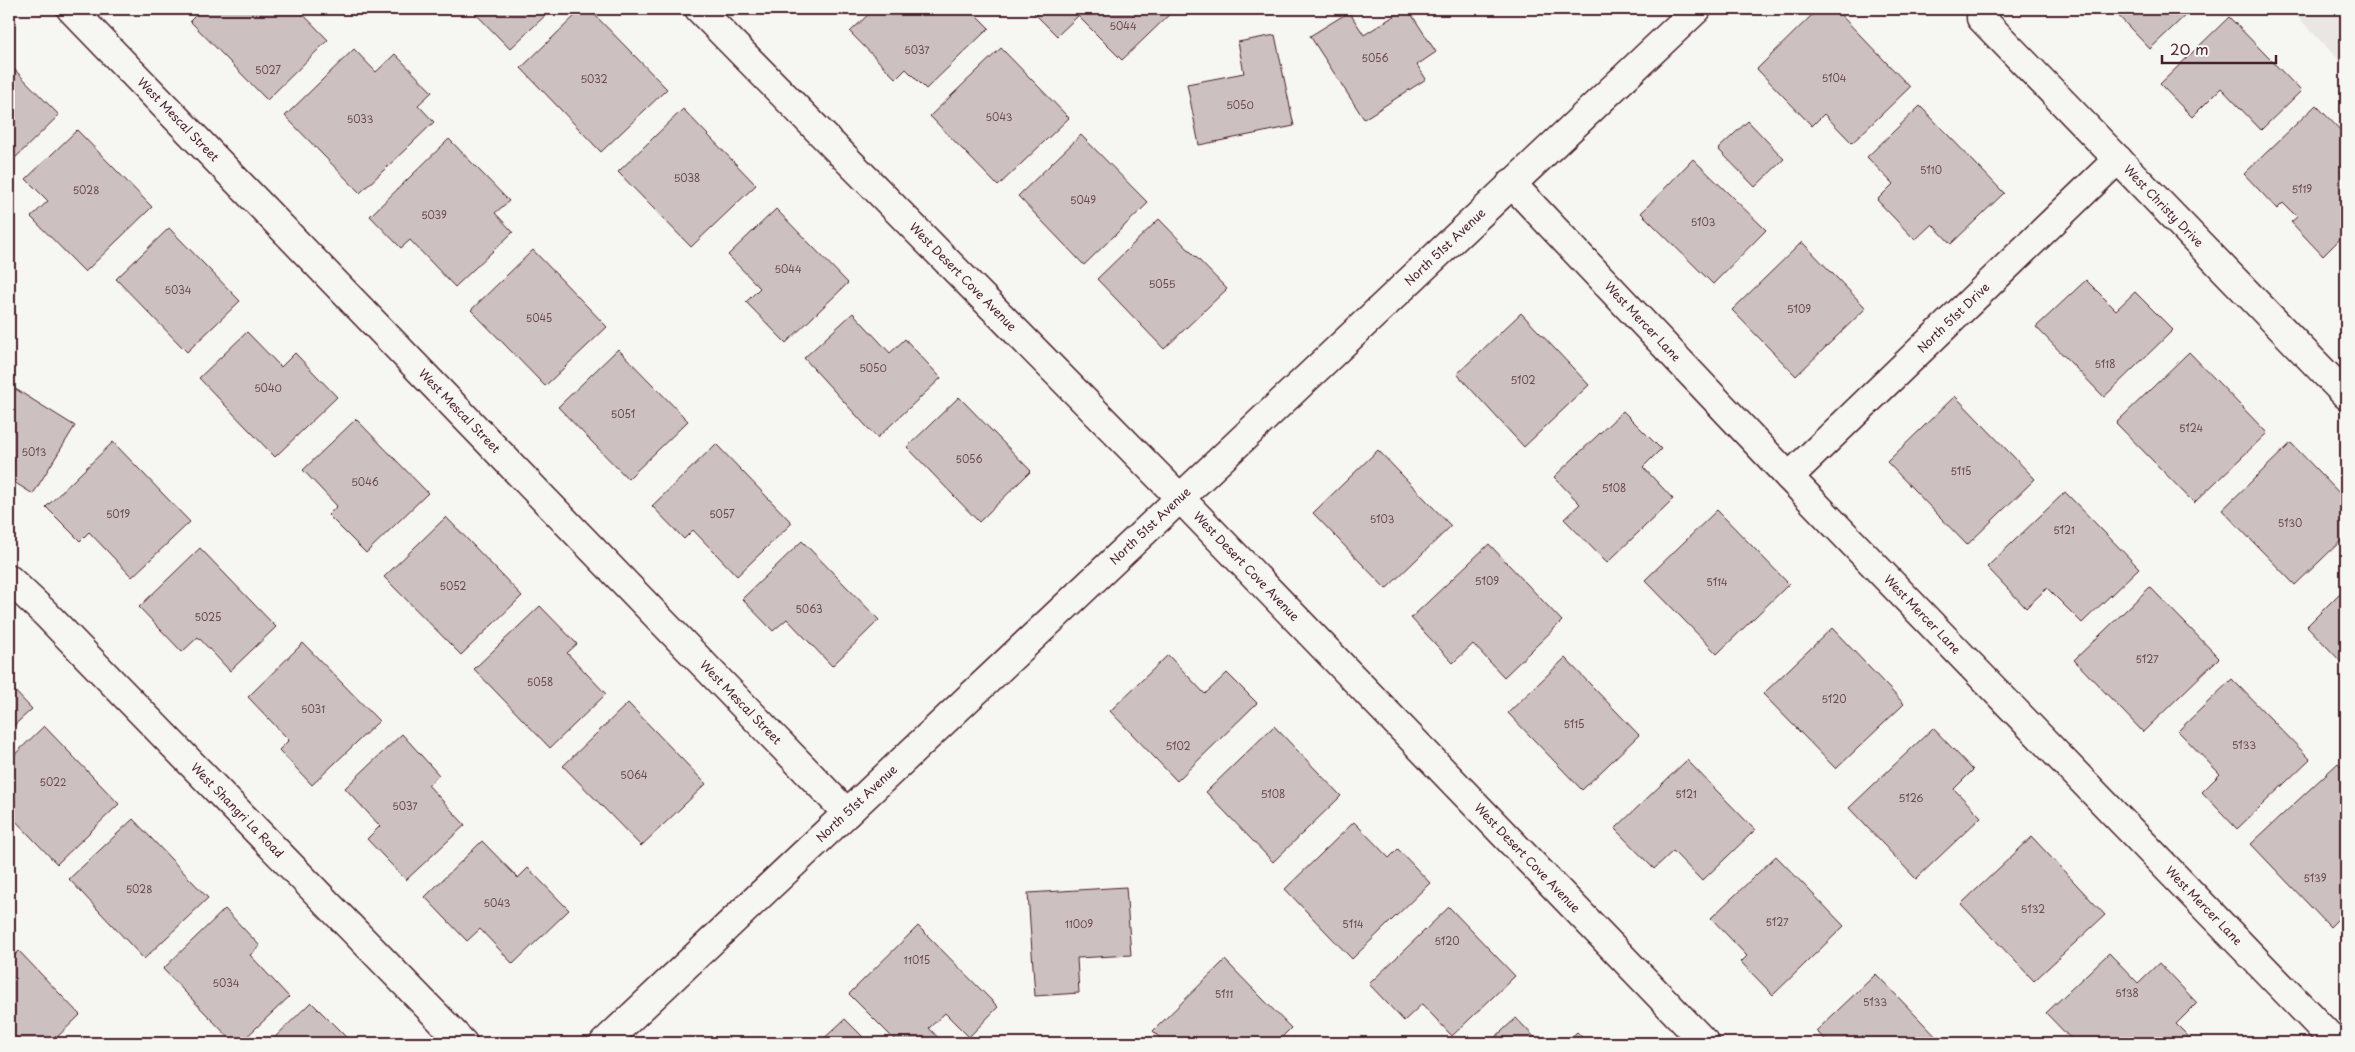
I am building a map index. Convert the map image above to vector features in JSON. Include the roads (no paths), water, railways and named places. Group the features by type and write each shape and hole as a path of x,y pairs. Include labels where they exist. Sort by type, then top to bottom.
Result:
{"street":[{"name":"West Mescal Street","path":"71,9 847,813"},
{"name":"West Desert Cove Avenue","path":"700,9 1180,498 1705,1043"},
{"name":"North 51st Avenue","path":"604,1043 1697,9"},
{"name":"West Christy Drive","path":"1981,18 2346,395"},
{"name":"North 51st Drive","path":"1789,477 2118,159"},
{"name":"West Mercer Lane","path":"1511,183 1789,477 2336,1043"},
{"name":"West Shangri La Road","path":"9,579 45,613 463,1043"}]}
